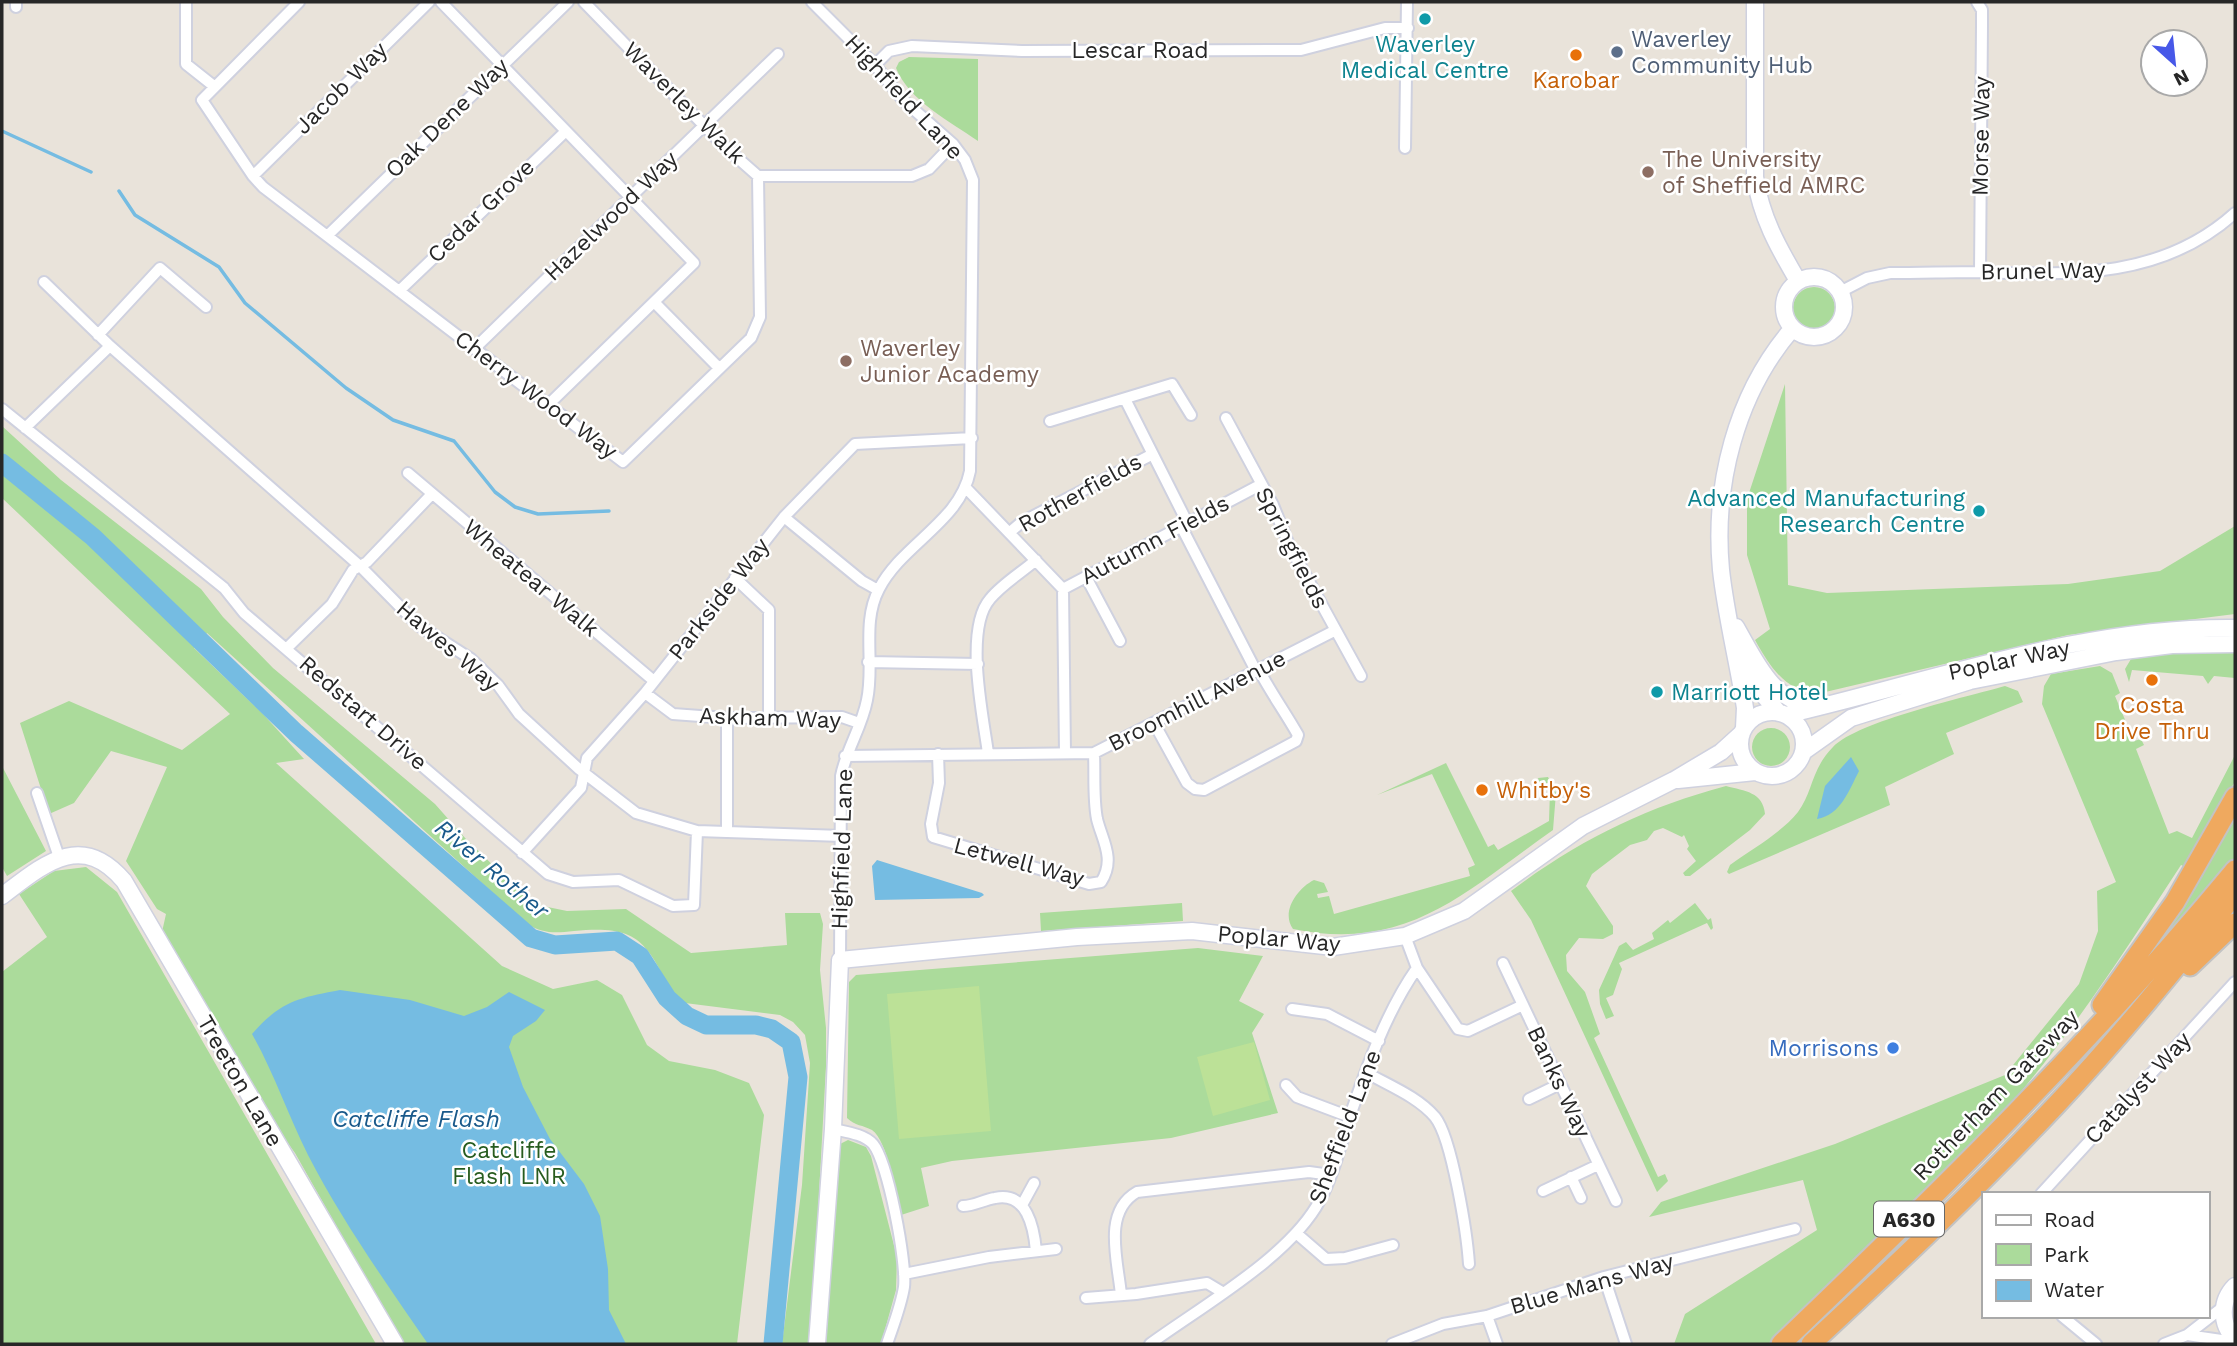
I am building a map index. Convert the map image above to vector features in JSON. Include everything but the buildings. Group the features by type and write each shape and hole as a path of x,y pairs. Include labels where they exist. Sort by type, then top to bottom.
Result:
{"highway":[{"name":"A630","path":"2035,1092 2155,933 2209,846 2235,797"},
{"name":"Rotherham Gateway","path":"1781,1344 2035,1092 2165,955 2235,870"},
{"name":"Rotherham Gateway","path":"1811,1344 2057,1105 2138,1015 2235,894"},
{"name":"A630","path":"2138,1015 2235,923"}],"main road":[{"path":"1755,2 1757,188 1768,229 1798,281"},
{"path":"1817,277 1834,284 1840,292 1844,312 1831,333 1808,338 1792,329 1787,322 1783,304 1791,287 1798,281 1817,277"},
{"path":"1755,772 1741,753 1745,708 1721,567 1719,508 1731,445 1758,374 1792,329"},
{"path":"1727,613 1769,683 1785,697 1801,705 1824,705"},
{"name":"Poplar Way","path":"841,960 1077,937 1192,931 1333,947 1405,936 1464,911 1583,826 1674,780 1721,752 1756,716 1782,714 1824,705 1925,678 2081,645 2164,631 2235,628"},
{"path":"1734,641 1759,690 1802,733 1803,752"},
{"name":"Poplar Way","path":"1674,780 1755,772 1770,776 1782,775 1797,764 1803,752 1851,718 1970,681 2116,652 2172,645 2235,644"},
{"name":"Treeton Lane","path":"58,857 72,855 99,859 112,867 124,881 395,1344"},
{"path":"2,896 58,857"},
{"path":"817,1344 833,1129 841,960"},
{"path":"2235,1286 2224,1307 2226,1327 2235,1341"}],"street":[{"path":"186,2 186,64 215,87 299,2"},
{"name":"Jacob Way","path":"253,176 429,2"},
{"path":"441,2 694,263 549,404"},
{"name":"Oak Dene Way","path":"328,235 568,2"},
{"name":"Waverley Walk","path":"584,2 705,127 758,176 912,176 929,169 953,144"},
{"name":"Highfield Lane","path":"812,2 875,65 903,100 953,144 965,160 973,180 972,438 967,488 960,500 885,578 878,590 869,631 868,699 845,755 841,776 841,960"},
{"path":"1405,148 1407,2"},
{"name":"Morse Way","path":"1977,2 1982,10 1980,272"},
{"name":"Lescar Road","path":"875,65 889,51 912,46 1022,51 1301,50 1385,28 1408,28"},
{"name":"Hazelwood Way","path":"474,349 778,54"},
{"name":"Cherry Wood Way","path":"215,87 202,100 263,187 623,462 751,338 760,317 758,176"},
{"name":"Cedar Grove","path":"399,291 565,132"},
{"name":"Brunel Way","path":"1840,292 1867,278 1889,273 1980,272 2046,275 2114,270 2180,248 2235,213"},
{"path":"98,335 160,268 206,307"},
{"name":"Hawes Way","path":"44,282 110,346 361,567 418,625 485,672 519,714 583,773 636,813 697,831 842,836"},
{"path":"655,303 719,368"},
{"path":"25,428 110,346"},
{"path":"1050,421 1172,384 1191,415"},
{"path":"1125,399 1257,671 1275,703 1284,710 1298,735 1296,741 1204,790 1195,789 1187,783 1154,723"},
{"name":"Redstart Drive","path":"2,410 224,588 243,613 548,874 573,882 619,880 673,906 694,905 697,831"},
{"name":"Springfields","path":"1226,418 1334,631 1361,676"},
{"name":"Parkside Way","path":"522,853 581,788 587,758 645,693 784,517 855,443 972,438"},
{"name":"Rotherfields","path":"1010,532 1021,522 1151,455"},
{"name":"Wheatear Walk","path":"408,473 654,681"},
{"name":"Autumn Fields","path":"967,488 1063,589 1260,485"},
{"path":"287,648 331,604 353,570 361,567 431,495"},
{"path":"784,517 862,581 878,590"},
{"path":"988,753 978,664 978,624 990,599 1036,560"},
{"path":"1086,577 1120,641"},
{"path":"735,578 769,610 769,718"},
{"path":"1063,589 1065,753"},
{"name":"Broomhill Avenue","path":"845,755 1094,753 1334,631"},
{"path":"869,662 978,664"},
{"name":"Askham Way","path":"645,693 673,714 727,718 842,717 859,723"},
{"path":"727,718 727,832"},
{"name":"Letwell Way","path":"938,754 939,791 930,831 933,837 1089,884 1101,882 1107,874 1106,840 1097,819 1094,753"},
{"path":"37,793 58,857"},
{"path":"1405,936 1417,968 1461,1031 1468,1031 1523,1005"},
{"name":"Banks Way","path":"1503,963 1616,1201"},
{"name":"Sheffield Lane","path":"1150,1344 1259,1266 1296,1233 1320,1200 1379,1041 1417,968"},
{"name":"Catalyst Way","path":"2043,1192 2235,982"},
{"path":"1292,1009 1327,1014 1379,1041"},
{"path":"1367,1073 1416,1100 1439,1123 1466,1224 1469,1264"},
{"path":"1529,1099 1560,1084"},
{"path":"1286,1085 1297,1097 1350,1117"},
{"path":"833,1129 865,1138 879,1152 894,1210 905,1274 904,1288 887,1344"},
{"path":"1543,1191 1598,1165"},
{"path":"1121,1295 1115,1221 1121,1203 1128,1197 1152,1189 1309,1172 1331,1175"},
{"path":"1571,1177 1581,1198"},
{"path":"1021,1205 1034,1183"},
{"path":"962,1206 996,1197 1005,1197 1021,1205 1032,1221 1035,1251"},
{"name":"Blue Mans Way","path":"1392,1344 1443,1324 1487,1316 1604,1277 1795,1229"},
{"path":"1296,1233 1326,1259 1345,1258 1393,1245"},
{"path":"905,1274 980,1258 1056,1249"},
{"path":"1604,1277 1626,1344"},
{"path":"1086,1298 1207,1283 1222,1292"},
{"path":"2164,1344 2187,1335 2224,1307"},
{"path":"1487,1316 1497,1344"},
{"path":"2064,1318 2096,1344"},
{"path":"2187,1335 2235,1341"}],"green space":[{"path":"909,57 978,59 978,141 932,110 911,91 896,68 899,62"},
{"path":"1814,287 1829,293 1835,308 1829,323 1814,329 1799,323 1793,308 1799,293"},
{"path":"1785,384 1788,585 1827,593 2068,584 2160,571 2235,526 2235,614 2068,635 1821,693 1798,689 1781,677 1755,640 1770,629 1747,555 1747,499"},
{"name":"Catcliffe Flash LNR","path":"2,426 61,480 201,589 223,617 273,668 435,804 466,839 533,904 567,911 626,909 691,953 787,945 785,913 820,913 823,924 820,970 826,1028 826,1066 814,1286 808,1344 782,1344 802,1185 810,1063 805,1035 793,1022 780,1015 677,1002 650,953 629,936 615,931 597,930 550,932 527,924 207,633 194,648 263,714 304,759 276,763 502,966 553,989 597,980 622,995 647,1045 669,1061 715,1070 749,1083 764,1115 737,1344 403,1344 295,1153 267,1114 162,932 166,914 157,909 126,861 167,767 111,751 74,803 49,814 20,723 69,701 182,750 230,714 2,498"},
{"path":"2187,651 2235,653 2235,678 2214,676 2208,684 2203,676 2132,670 2129,682 2125,669 2131,659"},
{"path":"2100,666 2112,673 2120,693 2115,696 2134,741 2141,739 2144,745 2136,749 2169,834 2177,831 2192,838 2235,755 2235,781 2190,869 2181,865 2071,1028 2023,1090 1914,1206 1770,1344 1674,1344 1685,1314 1817,1230 1803,1180 1649,1217 1661,1202 1835,1144 2005,1075 2079,984 2098,931 2097,891 2116,882 2042,704 2044,686 2051,674"},
{"path":"2005,686 2018,691 2023,702 1946,733 1954,754 1885,787 1890,805 1729,874 1727,872 1730,865 1791,820 1803,804 1820,764 1833,747 1846,737 1888,719"},
{"path":"1771,728 1784,734 1790,747 1784,760 1771,766 1758,760 1752,747 1758,734"},
{"path":"1446,763 1488,847 1494,844 1498,850 1549,821 1548,783 1540,785 1538,778 1548,777 1556,793 1553,830 1463,894 1434,911 1403,924 1370,932 1334,934 1293,929 1289,916 1292,902 1301,889 1314,880 1324,883 1328,892 1317,894 1318,898 1329,896 1334,914 1470,876 1468,868 1475,865 1432,774 1377,795"},
{"path":"2,766 46,851 7,876 2,867"},
{"path":"1726,786 1757,797 1765,814 1750,830 1690,876 1683,873 1696,861 1687,849 1689,846 1684,835 1682,837 1663,828 1654,831 1647,840 1630,845 1592,874 1586,886 1613,926 1613,934 1603,939 1579,938 1566,955 1567,971 1585,992 1600,1034 1594,1038 1658,1177 1665,1174 1668,1181 1657,1192 1531,920 1511,891 1562,856 1613,828 1640,815"},
{"path":"2235,813 2235,860 2148,962"},
{"path":"86,867 117,892 376,1344 2,1344 2,972 47,937 19,894 54,871"},
{"path":"1182,903 1183,921 1041,931 1040,913"},
{"path":"1695,903 1708,920 1711,918 1713,928 1711,930 1707,923 1619,963 1622,969 1613,995 1606,998 1614,1016 1606,1019 1600,1004 1599,990 1619,946 1626,942 1633,950 1654,939 1652,933"},
{"path":"1198,948 1263,956 1239,1001 1264,1014 1252,1033 1278,1113 1171,1138 952,1161 921,1168 929,1206 901,1215 887,1156 878,1136 872,1130 847,1118 849,982 856,975"},
{"path":"979,986 991,1131 899,1139 887,994"},
{"path":"1254,1042 1270,1100 1213,1116 1197,1057"},
{"path":"848,1140 866,1147 871,1156 897,1257 896,1290 881,1344 824,1344 838,1151 840,1144"}],"water":[{"path":"1851,757 1859,771 1848,793 1838,807 1825,817 1817,819 1825,786"},
{"path":"877,860 984,895 979,898 875,900 872,866"},
{"name":"Catcliffe Flash","path":"340,990 410,1000 464,1016 487,1007 509,992 545,1010 536,1021 513,1036 509,1047 523,1087 550,1139 584,1184 600,1216 608,1269 609,1310 626,1344 428,1344 321,1180 252,1034 272,1014 291,1003"}],"waterway":[{"path":"2,131 91,172"},
{"path":"119,191 135,215 219,267 245,303 346,388 393,420 454,441 495,492 515,507 538,514 609,511"},
{"name":"River Rother","path":"2,463 93,537 296,733 531,938 555,945 617,941 640,956 667,998 687,1016 706,1025 756,1025 772,1029 791,1042 798,1077 773,1344"}],"place":[{"name":"Waverley Medical Centre","path":"1425,19"},
{"name":"Waverley Community Hub","path":"1617,52"},
{"name":"Karobar","path":"1576,55"},
{"name":"The University of Sheffield AMRC","path":"1648,172"},
{"name":"Waverley Junior Academy","path":"846,361"},
{"name":"Advanced Manufacturing Research Centre","path":"1979,511"},
{"name":"Costa Drive Thru","path":"2152,680"},
{"name":"Marriott Hotel","path":"1657,692"},
{"name":"Whitby's","path":"1482,790"},
{"name":"Morrisons","path":"1893,1048"}]}
